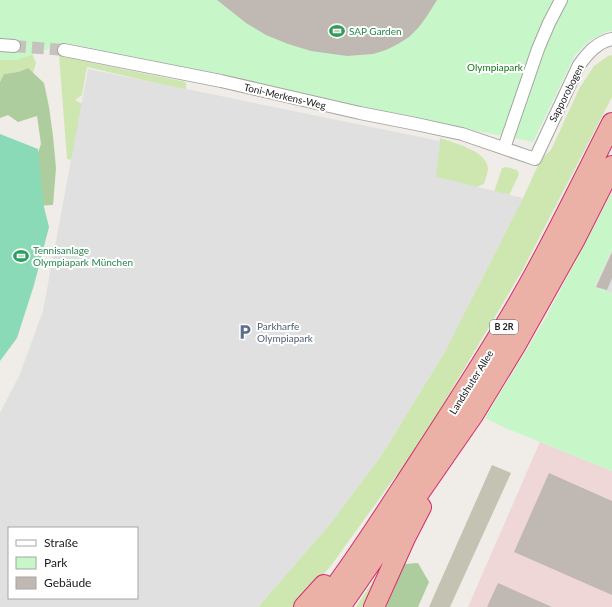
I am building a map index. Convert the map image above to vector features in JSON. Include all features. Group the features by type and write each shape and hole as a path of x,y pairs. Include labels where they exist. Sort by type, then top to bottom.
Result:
{"highway":[{"name":"Landshuter Allee","path":"320,607 380,522 477,374 524,294 612,123"},
{"name":"Landshuter Allee","path":"374,607 405,538 473,415 535,312 612,166"},
{"name":"Landshuter Allee","path":"340,607 473,415"},
{"name":"B 2R","path":"304,607 380,522"}],"street":[{"path":"504,148 538,49 561,0"},
{"name":"Sapporobogen","path":"534,159 580,65 592,49 607,40 612,39"},
{"path":"0,45 14,46"},
{"name":"Toni-Merkens-Weg","path":"64,50 221,81 360,113 462,134 534,159"}],"shaded area":[{"name":"Parkharfe Olympiapark","path":"88,69 440,141 436,177 523,198 444,353 381,456 330,524 258,607 0,607 0,413 20,374 43,311"},
{"path":"612,250 612,293 595,287"},
{"path":"540,442 612,471 612,607 468,607"},
{"path":"492,465 511,473 450,607 429,607"}],"green space":[{"name":"Olympiapark","path":"0,0 612,0 612,31 606,32 589,41 575,55 533,142 380,112 65,43 17,60 0,60"},
{"path":"57,29 64,41 64,57 186,82 186,90 87,67 82,95 75,100 84,105 79,161 67,159"},
{"path":"31,50 36,63 33,73 27,68 18,72 4,74 0,82 0,51"},
{"path":"612,55 612,97 522,271 423,438 330,567 293,607 258,607 330,524 381,456 444,353 523,198 541,159 551,150 579,89 594,66 608,56"},
{"path":"28,68 44,83 49,107 56,168 53,205 32,206 35,162 41,144 37,116 18,122 8,115 0,118 0,82 4,74 18,72"},
{"name":"Tennisanlage Olympiapark München","path":"0,134 38,149 44,207 49,227 34,285 17,338 0,361"},
{"path":"440,138 461,145 482,157 487,163 488,169 484,184 477,187 435,177"},
{"path":"506,167 517,170 519,174 474,271 467,273 502,168"},
{"path":"612,192 612,249 595,286 612,293 612,471 503,427 485,418 544,321"},
{"path":"392,548 365,607 356,607 379,572 381,564"},
{"path":"418,563 429,582 418,607 386,607 404,564"}],"building":[{"name":"SAP Garden","path":"217,0 437,0 419,27 409,37 398,44 373,54 347,56 311,51 266,35 246,23"},
{"path":"612,252 612,278 607,290 596,287"},
{"path":"549,473 612,501 612,595 514,552"},
{"path":"498,583 552,607 487,607"}],"tunnel":[{"path":"14,46 64,50"}],"place":[{"name":"SAP Garden","path":"337,31"},
{"name":"Tennisanlage Olympiapark München","path":"21,256"},
{"name":"Parkharfe Olympiapark","path":"245,332"}]}
